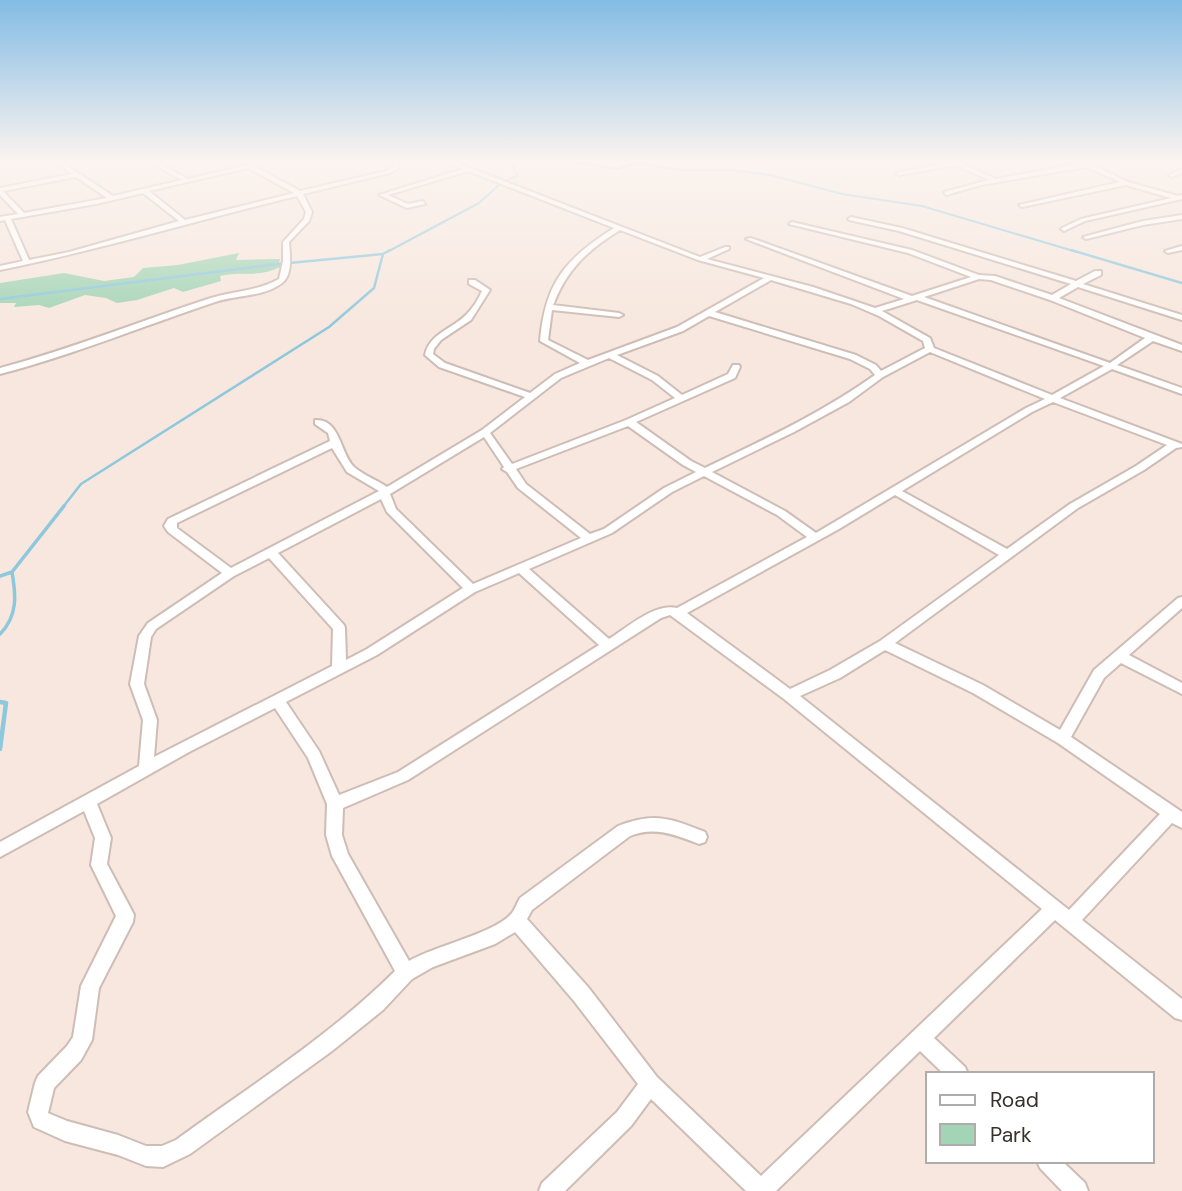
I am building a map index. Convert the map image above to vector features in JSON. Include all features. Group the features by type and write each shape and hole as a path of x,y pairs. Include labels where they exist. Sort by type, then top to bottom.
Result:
{"street":[{"path":"177,217 184,222"},
{"path":"0,268 205,217"},
{"path":"0,371 76,349 219,298 278,283 282,280 287,261 286,242 308,217"},
{"path":"593,217 700,259 875,311 927,340 930,349 1052,399 1088,410 1178,446"},
{"path":"1064,229 1083,220 1100,217"},
{"path":"1086,237 1179,217"},
{"path":"4,218 27,263"},
{"path":"851,219 900,229 1182,318"},
{"path":"792,224 857,238 960,268 978,277"},
{"path":"587,363 544,341 548,307 560,277 575,260 597,241 620,227"},
{"path":"749,239 1182,391"},
{"path":"700,259 727,248"},
{"path":"1168,251 1182,248"},
{"path":"1053,298 1098,273"},
{"path":"875,311 978,277 992,278 1053,298 1182,348"},
{"path":"146,769 150,720 137,684 145,636 162,617 230,573 386,492 485,432 558,376 680,329 770,278"},
{"path":"472,282 486,290 479,305 465,321 431,345 429,355 442,365 533,397"},
{"path":"548,307 619,315"},
{"path":"709,313 853,357 873,367 880,375"},
{"path":"678,613 1110,366 1150,337"},
{"path":"0,850 146,769 372,652 471,589 623,522 668,490 829,410 880,375 930,349"},
{"path":"610,355 655,379 681,398"},
{"path":"507,468 629,422 732,376 736,367"},
{"path":"318,422 332,432 338,452 351,470 379,485 386,492 391,510 471,589"},
{"path":"629,422 687,463 787,517 814,537"},
{"path":"485,432 507,468 522,486 589,539"},
{"path":"230,573 172,530 172,522 336,442"},
{"path":"789,695 835,674 885,644 1074,506 1178,446"},
{"path":"893,490 1007,554"},
{"path":"271,553 339,628 339,669"},
{"path":"521,568 608,646"},
{"path":"1063,738 1099,674 1182,601"},
{"path":"335,804 403,776 657,615 670,611 678,613 789,695 1182,1011"},
{"path":"885,644 978,690 1063,738 1176,817 1071,920"},
{"path":"1120,656 1182,689"},
{"path":"278,701 314,755 335,804 334,835 340,856 406,973"},
{"path":"88,802 103,838 99,865 125,915 90,986 82,1040 74,1053 50,1076 42,1089 37,1112 41,1120 65,1131 118,1145 146,1156 163,1157 183,1147 325,1044 376,1003 406,973 428,960 489,938 517,921 526,904 624,831 640,824 653,823 665,824 699,837"},
{"path":"517,921 581,994 650,1084 761,1191 1055,908"},
{"path":"920,1038 956,1072"},
{"path":"550,1191 624,1119 650,1084"},
{"path":"1049,1163 1077,1191"}],"green space":[{"path":"239,253 236,260 280,259 282,266 265,272 220,276 221,281 183,292 174,288 137,300 117,303 106,298 85,295 49,308 39,305 14,307 16,303 0,303 0,283 64,273 104,281 134,277 143,268 178,265"}],"waterway":[{"path":"387,252 454,217"},
{"path":"958,217 1077,252"},
{"path":"383,254 390,250"},
{"path":"1071,250 1182,283"},
{"path":"0,299 269,265 383,254"},
{"path":"63,507 81,484 329,327 374,288 383,254"},
{"path":"12,572 64,506"},
{"path":"0,576 12,572"},
{"path":"0,634 13,613 12,572"},
{"path":"0,702 6,703 0,749"}]}
